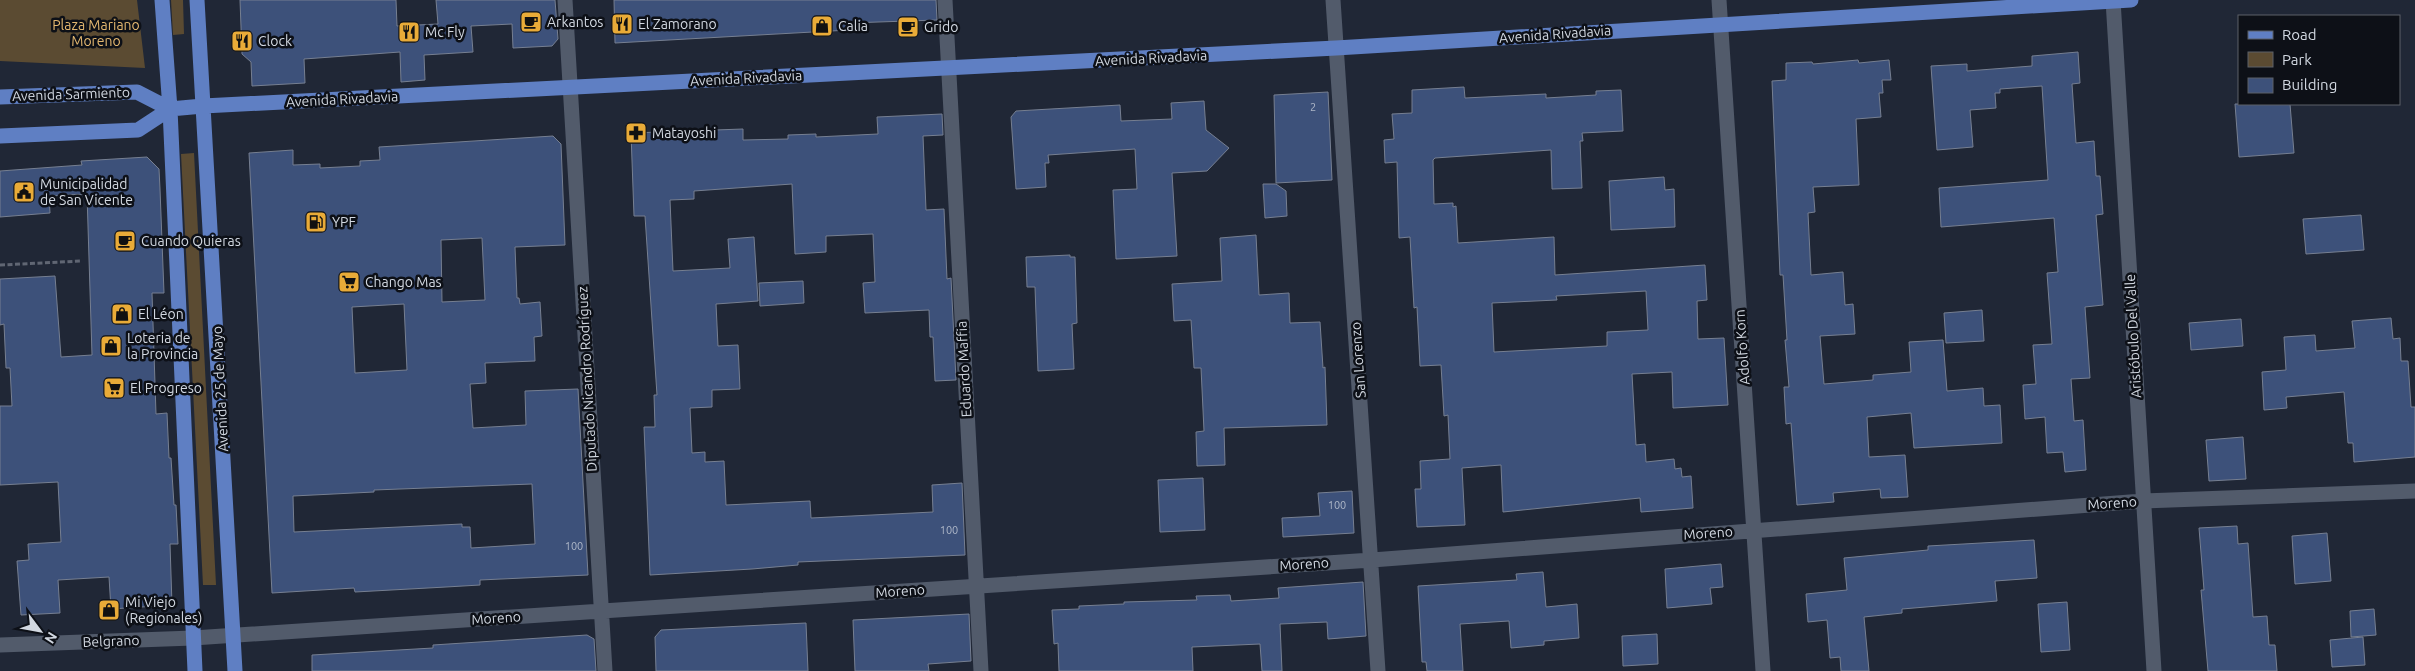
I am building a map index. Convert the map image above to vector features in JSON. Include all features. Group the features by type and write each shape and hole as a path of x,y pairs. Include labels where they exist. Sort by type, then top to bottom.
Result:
{"main road":[{"path":"162,0 170,109 194,671"},
{"name":"Avenida 25 de Mayo","path":"197,0 235,671"},
{"name":"Avenida Rivadavia","path":"170,109 570,86 1336,48 2130,0"},
{"name":"Avenida Sarmiento","path":"0,97 137,92 170,109"},
{"path":"0,136 138,130 170,109"}],"street":[{"name":"Diputado Nicandro Rodríguez","path":"565,0 605,671"},
{"name":"Eduardo Maffia","path":"946,0 975,586 981,671"},
{"name":"San Lorenzo","path":"1333,0 1378,671"},
{"name":"Adolfo Korn","path":"1719,0 1763,671"},
{"name":"Aristóbulo Del Valle","path":"2113,1 2154,671"},
{"name":"Moreno","path":"193,638 1372,560 2143,501 2415,491"},
{"name":"Belgrano","path":"0,645 193,638"}],"path":[{"path":"0,265 81,261"}],"green space":[{"name":"Plaza Mariano Moreno","path":"0,0 137,0 145,68 0,61"},
{"path":"171,0 183,0 184,34 173,35"},
{"path":"194,153 216,585 203,585 181,154"}],"building":[{"path":"240,0 396,0 397,26 438,24 436,0 555,0 558,39 552,46 513,48 512,24 471,26 473,52 424,55 425,80 401,82 400,52 304,59 305,83 252,86 251,62 242,54"},
{"path":"614,0 936,0 937,20 849,23 849,30 615,43"},
{"path":"2078,52 2080,83 2072,84 2076,143 2094,141 2096,176 2100,176 2103,214 2096,215 2103,305 2085,307 2090,378 2071,379 2074,421 2083,420 2086,470 2065,472 2063,452 2047,453 2045,417 2025,419 2023,385 2036,384 2033,345 2052,344 2047,273 2058,272 2054,218 1941,227 1939,188 2048,180 2042,86 2000,89 2000,93 1995,93 1996,108 1970,110 1973,147 1937,150 1931,66 1967,64 1967,71 2032,66 2032,56"},
{"path":"1858,60 1859,63 1889,60 1891,80 1882,80 1883,93 1879,93 1881,117 1856,119 1859,185 1813,187 1815,212 1808,213 1811,275 1843,272 1845,305 1853,304 1855,334 1820,336 1824,384 1873,380 1873,375 1911,372 1909,342 1943,340 1947,391 1983,388 1984,406 2000,405 2002,443 1914,448 1911,413 1867,417 1869,457 1905,455 1908,497 1881,498 1880,489 1833,493 1834,502 1797,505 1791,423 1786,424 1784,387 1789,387 1783,275 1780,275 1772,81 1786,80 1786,63 1812,62 1813,64"},
{"path":"1464,87 1465,98 1546,94 1546,98 1596,95 1596,91 1621,90 1623,131 1582,133 1583,141 1580,141 1582,188 1552,189 1551,150 1435,158 1433,160 1434,204 1453,203 1453,207 1456,206 1458,243 1554,237 1555,275 1705,265 1707,300 1697,301 1698,339 1724,338 1728,405 1673,408 1672,372 1632,374 1636,445 1645,444 1646,462 1674,459 1675,469 1681,468 1682,477 1691,476 1693,508 1641,512 1640,498 1503,512 1501,465 1462,468 1465,525 1417,527 1415,489 1421,489 1420,461 1450,459 1448,415 1444,416 1441,365 1420,366 1417,307 1414,308 1410,237 1399,238 1397,162 1385,163 1384,140 1394,139 1392,114 1412,113 1412,90","holes":["1646,291 1648,330 1607,332 1607,346 1494,352 1492,303 1557,300 1556,296"]},
{"path":"1328,92 1332,180 1276,183 1274,95"},
{"path":"1204,101 1206,130 1229,148 1207,171 1172,173 1177,256 1116,259 1113,190 1137,189 1135,149 1048,155 1049,163 1045,163 1046,187 1016,189 1011,117 1016,111 1120,105 1121,121 1172,119 1171,103"},
{"path":"2235,104 2290,105 2294,153 2239,157"},
{"path":"942,114 943,135 923,136 926,210 944,209 947,279 951,278 956,380 935,381 933,337 930,337 929,310 865,313 863,283 875,282 873,234 826,236 826,252 795,254 792,184 694,191 694,199 670,200 673,271 730,268 728,239 754,237 758,301 716,304 718,346 738,345 740,389 712,390 712,407 690,408 692,453 705,452 705,462 724,461 726,505 810,501 811,518 933,512 932,485 962,483 965,555 798,562 798,565 650,575 644,427 655,427 654,395 657,395 645,216 634,216 631,133 743,129 743,140 788,139 788,135 816,134 816,137 878,134 877,117"},
{"path":"553,136 561,144 565,245 515,247 517,298 519,298 520,304 540,302 542,336 534,337 535,361 485,363 486,383 470,384 473,428 526,425 525,391 578,389 588,575 480,580 480,585 446,587 355,592 354,588 272,593 249,153 293,150 293,165 320,164 320,168 360,166 360,161 380,160 379,147","holes":["482,238 485,300 442,302 441,240","404,304 407,370 355,373 352,307","532,484 535,544 471,548 470,527 462,527 462,524 294,532 293,496 374,492 374,490"]},
{"path":"147,157 159,169 164,293 152,293 156,414 167,413 169,458 171,458 174,505 176,505 178,544 170,544 172,605 111,609 109,577 58,580 60,613 21,615 17,561 29,560 28,544 61,542 58,482 0,485 0,406 12,406 10,368 6,368 4,324 0,325 0,279 55,276 61,357 92,355 87,194 49,196 50,213 0,217 0,171 82,165 81,161"},
{"path":"1664,177 1665,190 1674,189 1675,227 1611,230 1609,181"},
{"path":"1263,184 1276,184 1286,191 1287,216 1265,218"},
{"path":"2361,215 2364,250 2306,254 2303,219"},
{"path":"1256,235 1259,295 1289,293 1290,323 1320,322 1323,368 1325,367 1327,425 1224,428 1225,465 1197,466 1196,432 1204,431 1201,368 1194,368 1191,320 1174,321 1172,284 1222,281 1220,238"},
{"path":"1070,255 1070,257 1075,257 1077,323 1072,324 1074,369 1038,371 1035,287 1027,287 1026,257"},
{"path":"803,281 804,303 760,306 759,283"},
{"path":"1982,310 1984,341 1946,343 1944,313"},
{"path":"2391,318 2393,339 2400,338 2401,361 2408,361 2411,407 2415,407 2415,457 2354,462 2353,443 2348,443 2344,392 2286,397 2287,408 2264,410 2262,372 2286,370 2284,337 2315,335 2316,351 2355,348 2352,321"},
{"path":"2241,319 2243,346 2191,350 2189,323"},
{"path":"2243,437 2246,479 2209,481 2206,440"},
{"path":"1203,478 1205,530 1160,532 1158,480"},
{"path":"1352,491 1354,533 1283,537 1282,518 1320,516 1318,493"},
{"path":"2237,526 2238,544 2248,543 2253,617 2267,616 2269,645 2275,645 2277,671 2208,671 2201,590 2204,590 2199,528"},
{"path":"2327,533 2331,581 2295,584 2292,536"},
{"path":"2034,540 2037,578 1995,581 1997,601 1902,609 1902,613 1864,617 1869,671 1841,671 1840,657 1830,658 1827,620 1808,622 1806,594 1847,590 1844,558 1928,550 1928,546"},
{"path":"1721,564 1723,587 1710,588 1712,604 1667,608 1665,569"},
{"path":"1543,572 1546,607 1577,604 1579,638 1544,641 1544,645 1511,648 1509,621 1460,624 1463,671 1427,671 1426,662 1422,662 1418,586 1517,580 1516,574"},
{"path":"1363,582 1366,636 1328,639 1327,622 1280,624 1282,671 1262,671 1260,644 1192,647 1193,671 1059,671 1058,643 1054,644 1052,610 1079,609 1079,606 1124,604 1124,602 1197,600 1196,596 1230,595 1231,601 1279,598 1278,588"},
{"path":"2067,602 2070,650 2041,652 2038,604"},
{"path":"2374,609 2376,635 2351,637 2350,611"},
{"path":"969,614 971,661 928,664 929,671 855,671 853,620"},
{"path":"806,623 808,671 656,671 655,637 661,630"},
{"path":"1657,634 1658,664 1623,666 1622,636"},
{"path":"587,635 594,639 596,671 312,671 312,655 433,648 433,645"},
{"path":"2363,637 2365,665 2332,667 2330,640"}],"place":[{"name":"Arkantos","path":"531,22"},
{"name":"El Zamorano","path":"622,24"},
{"name":"Calia","path":"822,26"},
{"name":"Grido","path":"908,27"},
{"name":"Mc Fly","path":"409,32"},
{"name":"Clock","path":"242,41"},
{"name":"Matayoshi","path":"636,133"},
{"name":"Municipalidad de San Vicente","path":"24,192"},
{"name":"YPF","path":"316,222"},
{"name":"Cuando Quieras","path":"125,241"},
{"name":"Chango Mas","path":"349,282"},
{"name":"El Léon","path":"122,314"},
{"name":"Loteria de la Provincia","path":"111,346"},
{"name":"El Progreso","path":"114,388"},
{"name":"Mi Viejo (Regionales)","path":"109,610"}]}
